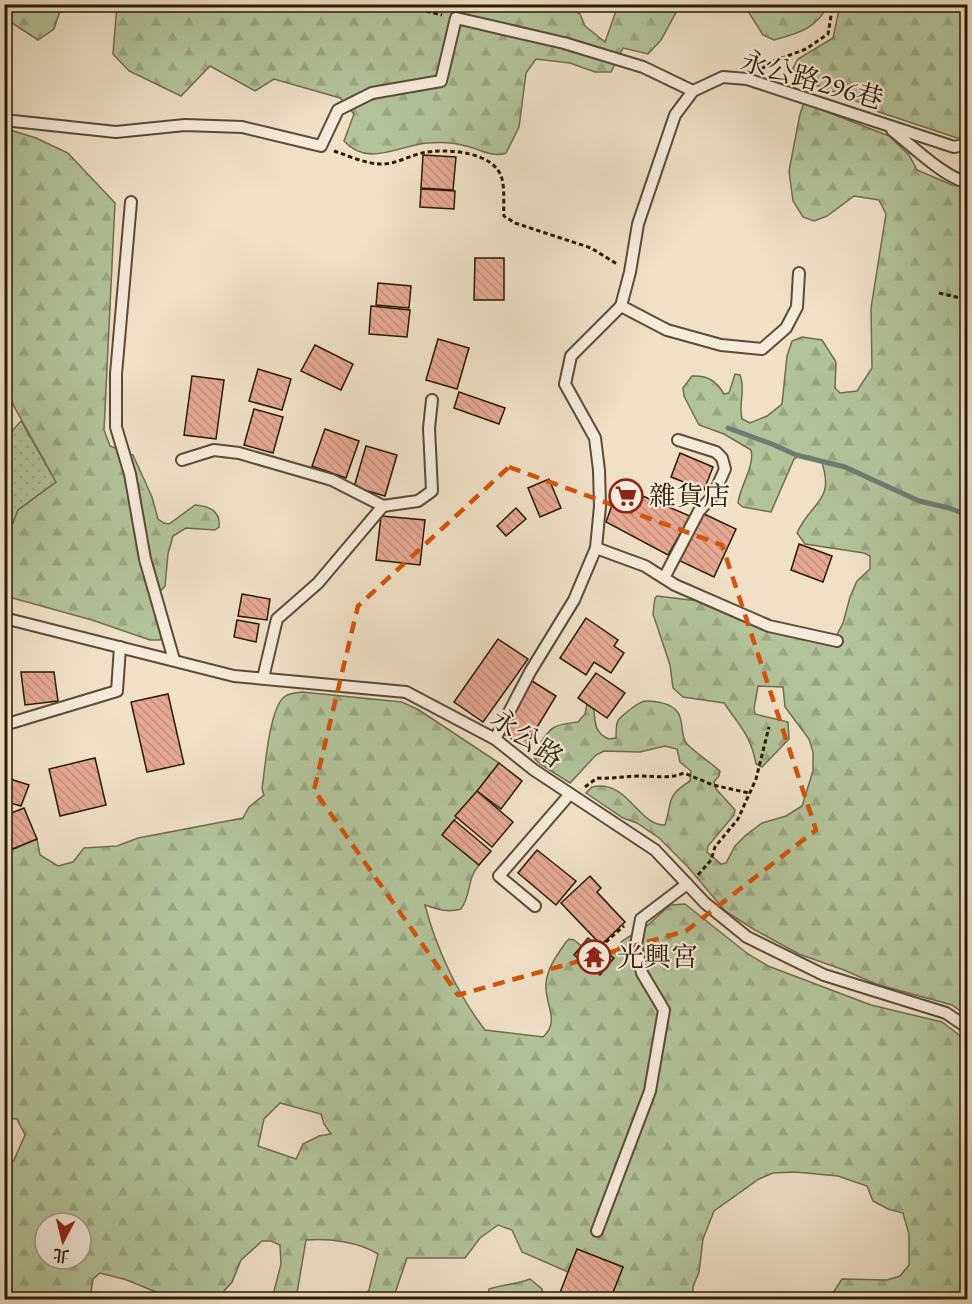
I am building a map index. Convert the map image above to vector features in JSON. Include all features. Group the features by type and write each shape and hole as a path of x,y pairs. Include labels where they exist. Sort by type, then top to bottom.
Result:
{"lane":[{"path":"4,120 116,132 185,125 242,127 321,146 338,110 372,93 441,81 456,18 564,43 643,67 693,92"},
{"name":"永公路296巷","path":"621,306 630,272 638,224 675,115 693,92 723,77 747,79 954,147 968,144"},
{"path":"887,126 940,169 961,182 968,182"},
{"path":"131,202 116,374 116,427 130,474 145,559 174,660"},
{"path":"495,739 530,672 573,600 596,548 600,506 595,438 566,384 571,356 621,306 667,330 721,345 762,349 786,328 794,312 798,273"},
{"path":"182,460 214,450 239,453 332,480 383,506 418,501 432,491 429,428 432,400"},
{"path":"664,578 699,511 712,496 725,469 722,458 716,452 678,440"},
{"path":"263,678 277,619 318,583 383,506"},
{"path":"596,548 645,566 664,578 769,626 837,641"},
{"name":"永公路","path":"4,618 234,676 406,692 495,739 534,770 655,850 705,903 747,937 824,975 946,1013 968,1028"},
{"path":"4,725 117,691 120,647"},
{"path":"535,906 499,876 570,794"},
{"path":"597,1231 650,1091 664,1010 642,973 636,945 641,919 687,884"}],"path":[{"path":"397,4 456,18"},
{"path":"747,79 774,61 806,49 828,34 833,4"},
{"path":"321,146 373,164 385,164 423,153 441,152 480,156 494,164 502,178 504,216 515,223 591,248 630,272"},
{"path":"939,293 968,300"},
{"path":"696,877 711,860 715,847 738,819 756,779 769,727"},
{"path":"597,778 676,777 684,774 713,785 750,793"},
{"path":"600,947 633,918 641,919"}],"highlighted area":[{"path":"509,467 722,545 816,830 686,931 458,995 314,790 358,606"}],"green space":[{"path":"4,5 62,5 54,29 38,40 6,19"},
{"path":"117,5 566,5 580,14 585,26 605,42 616,11 608,5 680,5 661,40 648,54 623,48 611,72 595,72 570,63 536,59 526,73 519,127 506,153 496,154 452,143 428,143 374,154 363,153 344,141 354,114 340,98 274,79 255,91 210,66 181,96 129,71 113,54"},
{"path":"744,5 828,5 818,20 806,29 774,40 763,35"},
{"path":"840,5 967,5 967,136 957,138 879,112 846,96 798,79 793,68 798,59 833,38"},
{"path":"804,103 889,136 909,155 917,170 952,185 967,187 967,1016 952,1005 876,984 799,954 755,930 725,911 688,867 659,838 637,823 623,818 586,793 592,787 604,786 615,790 647,818 665,825 673,795 690,781 691,771 680,762 677,749 665,746 640,752 604,751 596,755 570,783 534,758 540,744 551,729 559,725 578,722 585,714 587,704 594,710 598,731 609,739 616,738 618,720 632,708 644,701 658,702 675,709 679,715 687,744 720,771 714,782 716,789 735,810 734,815 708,846 707,852 721,864 726,863 735,846 746,835 762,823 786,816 802,806 813,771 813,752 809,739 785,707 783,687 758,686 755,714 788,722 789,739 762,767 756,764 748,738 724,703 683,697 673,688 670,665 653,614 657,596 699,601 832,644 843,623 857,581 870,569 870,556 864,553 805,544 797,533 824,493 825,474 821,460 811,456 794,459 771,512 743,507 738,503 751,463 751,450 724,434 699,425 684,396 683,388 692,376 711,380 724,394 729,393 735,374 740,375 742,419 750,423 767,416 782,404 787,356 792,341 802,337 822,340 836,362 835,388 840,393 857,391 872,368 871,308 886,214 879,200 854,196 827,216 814,221 803,217 793,201 789,171"},
{"path":"10,130 36,138 68,153 115,203 104,430 110,446 133,455 152,497 158,519 164,523 169,524 195,505 213,510 218,517 219,527 215,530 186,528 173,536 168,554 165,586 152,601 163,635 160,640 150,640 92,620 5,596 5,533 13,523 18,510 56,482 5,390 4,131"},
{"path":"21,421 56,482 18,510 13,523 5,532 5,439"},
{"path":"302,692 402,702 419,710 499,763 443,835 479,865 472,876 467,898 461,909 451,911 425,905 435,938 449,971 485,1030 543,1037 551,1025 546,991 548,973 569,939 574,940 590,953 616,951 622,941 648,925 670,905 685,904 748,954 768,966 871,1005 942,1022 967,1041 967,1299 829,1299 842,1279 887,1280 900,1276 909,1265 909,1234 903,1213 888,1209 873,1201 867,1186 838,1176 795,1172 773,1173 759,1179 714,1211 703,1239 699,1272 693,1287 693,1299 610,1299 623,1267 577,1250 568,1272 522,1252 512,1230 498,1225 480,1238 465,1258 407,1258 393,1299 362,1299 369,1290 378,1254 353,1244 334,1240 306,1240 296,1299 272,1299 281,1264 280,1245 271,1241 262,1241 241,1260 232,1282 217,1299 173,1299 127,1280 100,1273 93,1279 90,1299 5,1299 4,1170 14,1160 25,1135 17,1119 5,1118 5,853 37,839 40,855 58,866 73,862 84,848 117,846 138,838 243,818 249,807 264,795 262,789 271,727 279,704 284,697","holes":["280,1103 321,1114 331,1134 319,1136 303,1144 296,1159 258,1146 264,1119"]},
{"path":"530,1279 542,1289 544,1299 487,1299 489,1289"}],"building":[{"path":"423,155 456,157 453,190 421,188"},
{"path":"421,189 455,191 454,209 420,207"},
{"path":"475,258 504,258 504,300 474,300"},
{"path":"378,283 411,286 409,308 376,305"},
{"path":"371,306 410,310 407,337 369,334"},
{"path":"438,339 469,348 457,389 426,380"},
{"path":"315,345 353,364 341,390 301,371"},
{"path":"258,369 291,379 282,410 249,401"},
{"path":"192,376 224,380 216,439 184,435"},
{"path":"459,392 505,408 499,424 454,408"},
{"path":"254,409 283,417 273,453 244,445"},
{"path":"325,429 359,441 346,478 312,466"},
{"path":"366,446 397,455 385,496 354,487"},
{"path":"680,453 713,467 704,490 671,477"},
{"path":"549,479 561,508 540,517 528,488"},
{"path":"619,486 690,516 668,555 606,522"},
{"path":"516,508 526,519 506,536 497,526"},
{"path":"700,512 736,529 714,577 678,560"},
{"path":"381,516 425,520 420,565 376,560"},
{"path":"799,544 832,556 823,582 791,570"},
{"path":"242,594 270,599 267,620 238,616"},
{"path":"586,618 618,640 614,646 624,653 611,673 594,662 586,675 560,658"},
{"path":"237,620 259,624 256,642 234,637"},
{"path":"498,639 528,659 483,722 454,702"},
{"path":"21,672 54,672 58,701 25,705"},
{"path":"596,673 625,693 607,718 578,698"},
{"path":"532,681 556,696 525,747 501,732"},
{"path":"168,694 184,764 147,772 131,702"},
{"path":"95,758 106,805 60,816 49,769"},
{"path":"499,763 522,781 501,809 477,791"},
{"path":"4,777 29,785 21,806 4,801"},
{"path":"477,791 513,822 492,847 455,816"},
{"path":"24,808 37,839 5,852 4,816"},
{"path":"454,820 491,851 479,865 442,835"},
{"path":"537,850 576,881 556,905 518,873"},
{"path":"590,876 601,888 597,892 625,922 601,945 561,903"},
{"name":"光興宮","path":"588,938 614,958 600,975 574,955"},
{"path":"577,1249 623,1267 610,1300 572,1300 559,1295"}],"waterway":[{"path":"728,428 796,455 845,467 919,501 968,515"}],"place":[{"name":"雜貨店","path":"626,496"},
{"name":"光興宮","path":"594,957"}]}
